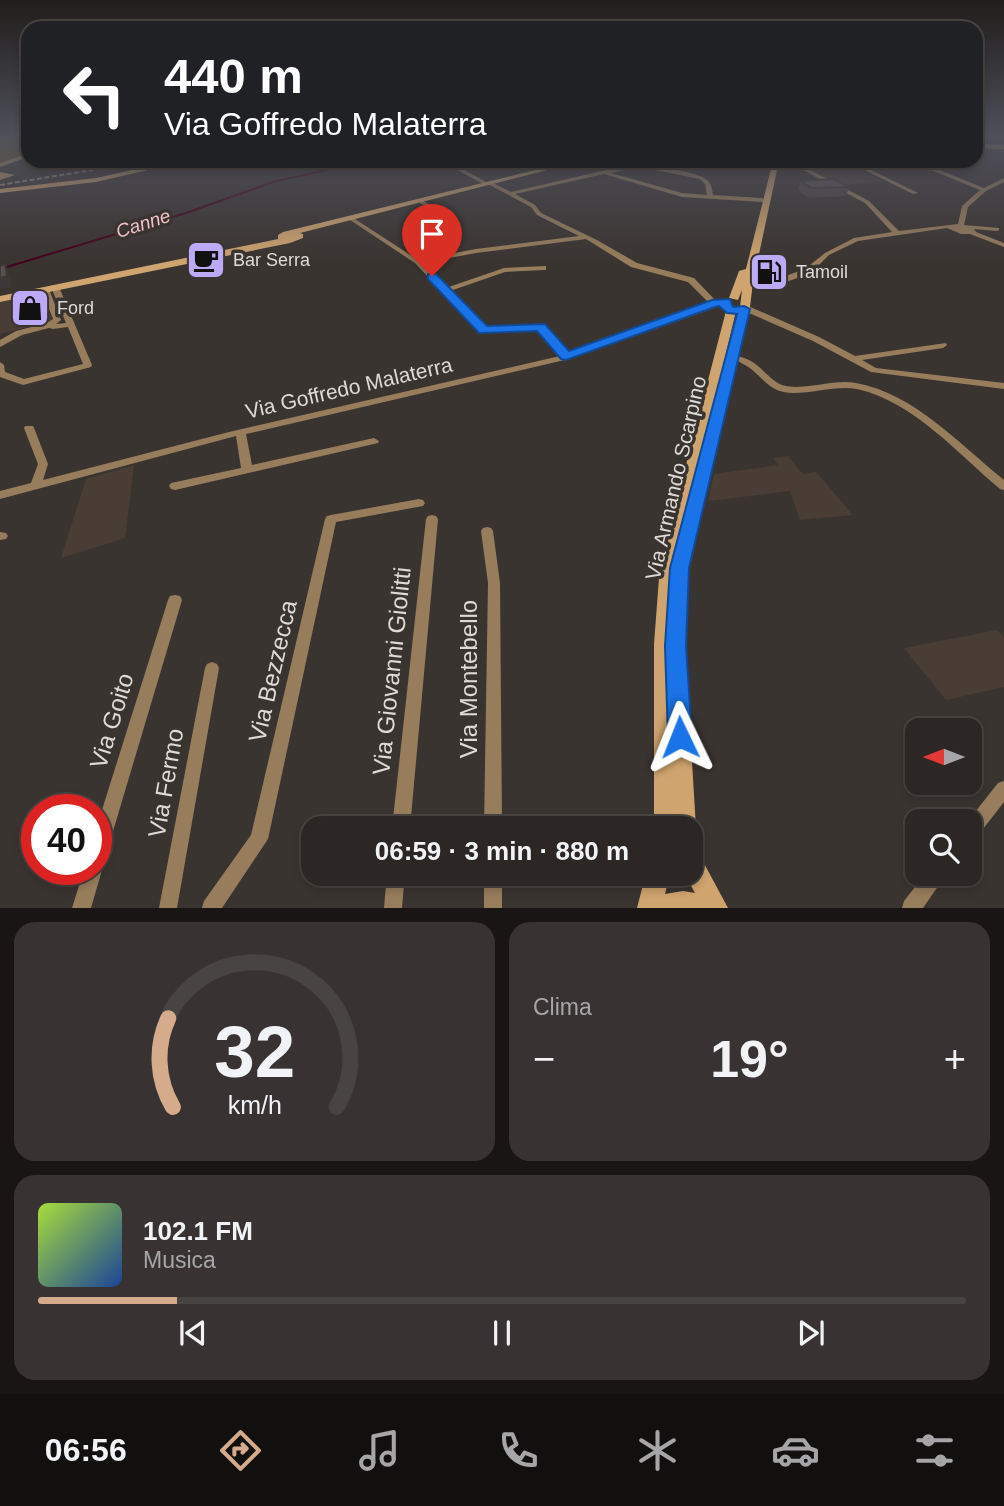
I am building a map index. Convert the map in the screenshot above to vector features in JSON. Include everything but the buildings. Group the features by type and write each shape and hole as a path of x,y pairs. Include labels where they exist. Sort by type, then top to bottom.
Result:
{"street":[{"path":"0,191 108,177"},
{"path":"477,177 533,206 539,215 587,237 634,265 691,279 874,370 1004,386"},
{"path":"289,236 512,177"},
{"path":"0,299 259,244 513,177"},
{"path":"510,194 580,177"},
{"path":"621,177 682,195 762,200"},
{"path":"699,177 708,184 711,198"},
{"name":"Via Armando Scarpino","path":"666,816 663,644 668,565 769,177"},
{"name":"Via Armando Scarpino","path":"683,816 676,646 679,568 731,357 736,302 770,177"},
{"path":"820,177 867,202 898,232 1001,228"},
{"path":"883,177 915,193"},
{"path":"953,177 984,190"},
{"path":"961,228 965,206 984,190 1004,180"},
{"path":"420,201 445,216"},
{"path":"350,218 417,262 484,330 541,327 566,356"},
{"path":"736,302 761,288 808,271 827,254 856,239 951,226 951,230 961,228 1004,245"},
{"path":"972,232 1001,228"},
{"path":"417,262 476,251 587,237"},
{"path":"446,290 510,268 543,268"},
{"path":"0,365 1,373 23,382 88,365 55,287"},
{"path":"0,344 19,333 51,325 57,320 47,294 34,292"},
{"name":"Via Goffredo Malaterra","path":"0,495 241,433 566,356 704,308 736,302"},
{"path":"51,325 56,328 72,324"},
{"path":"854,359 943,345"},
{"path":"731,357 747,362 780,388 851,386 881,394 929,423 1004,486"},
{"path":"29,428 43,464 36,486"},
{"path":"241,433 247,470"},
{"path":"175,486 374,441"},
{"name":"Via Bezzecca","path":"211,908 259,839 331,519 419,503"},
{"name":"Via Giovanni Giolitti","path":"402,816 432,519"},
{"name":"Via Montebello","path":"487,531 494,583 493,816"},
{"name":"Via Goito","path":"112,806 175,600"},
{"name":"Via Fermo","path":"168,908 212,668"},
{"path":"982,817 1004,789"},
{"path":"703,884 716,908"},
{"path":"81,908 88,885"},
{"path":"393,908 395,886"},
{"path":"493,886 493,908"},
{"path":"649,908 655,886"},
{"path":"912,906 927,886"},
{"path":"659,908 683,903 704,908"}],"shaded area":[{"path":"823,177 875,177 882,181 838,186"},
{"path":"30,296 44,298 52,321 0,334 0,302"},
{"path":"788,456 803,474 816,472 853,515 800,520 790,491 708,501 714,474 778,465 774,458"},
{"path":"134,465 125,538 61,558 86,479"},
{"path":"997,630 1004,637 1004,687 946,700 904,648"}],"waterway":[{"name":"Canne","path":"0,269 293,177"}],"railway":[{"path":"0,185 47,177"}],"place":[{"name":"Bar Serra","path":"206,260"},
{"name":"Tamoil","path":"769,272"},
{"name":"Ford","path":"30,308"}],"route":[{"path":"432,276 484,330 497,332 531,326 541,327 566,356 712,304 726,301 725,306 731,311 739,312 744,309 679,568 676,646 680,737"}]}
